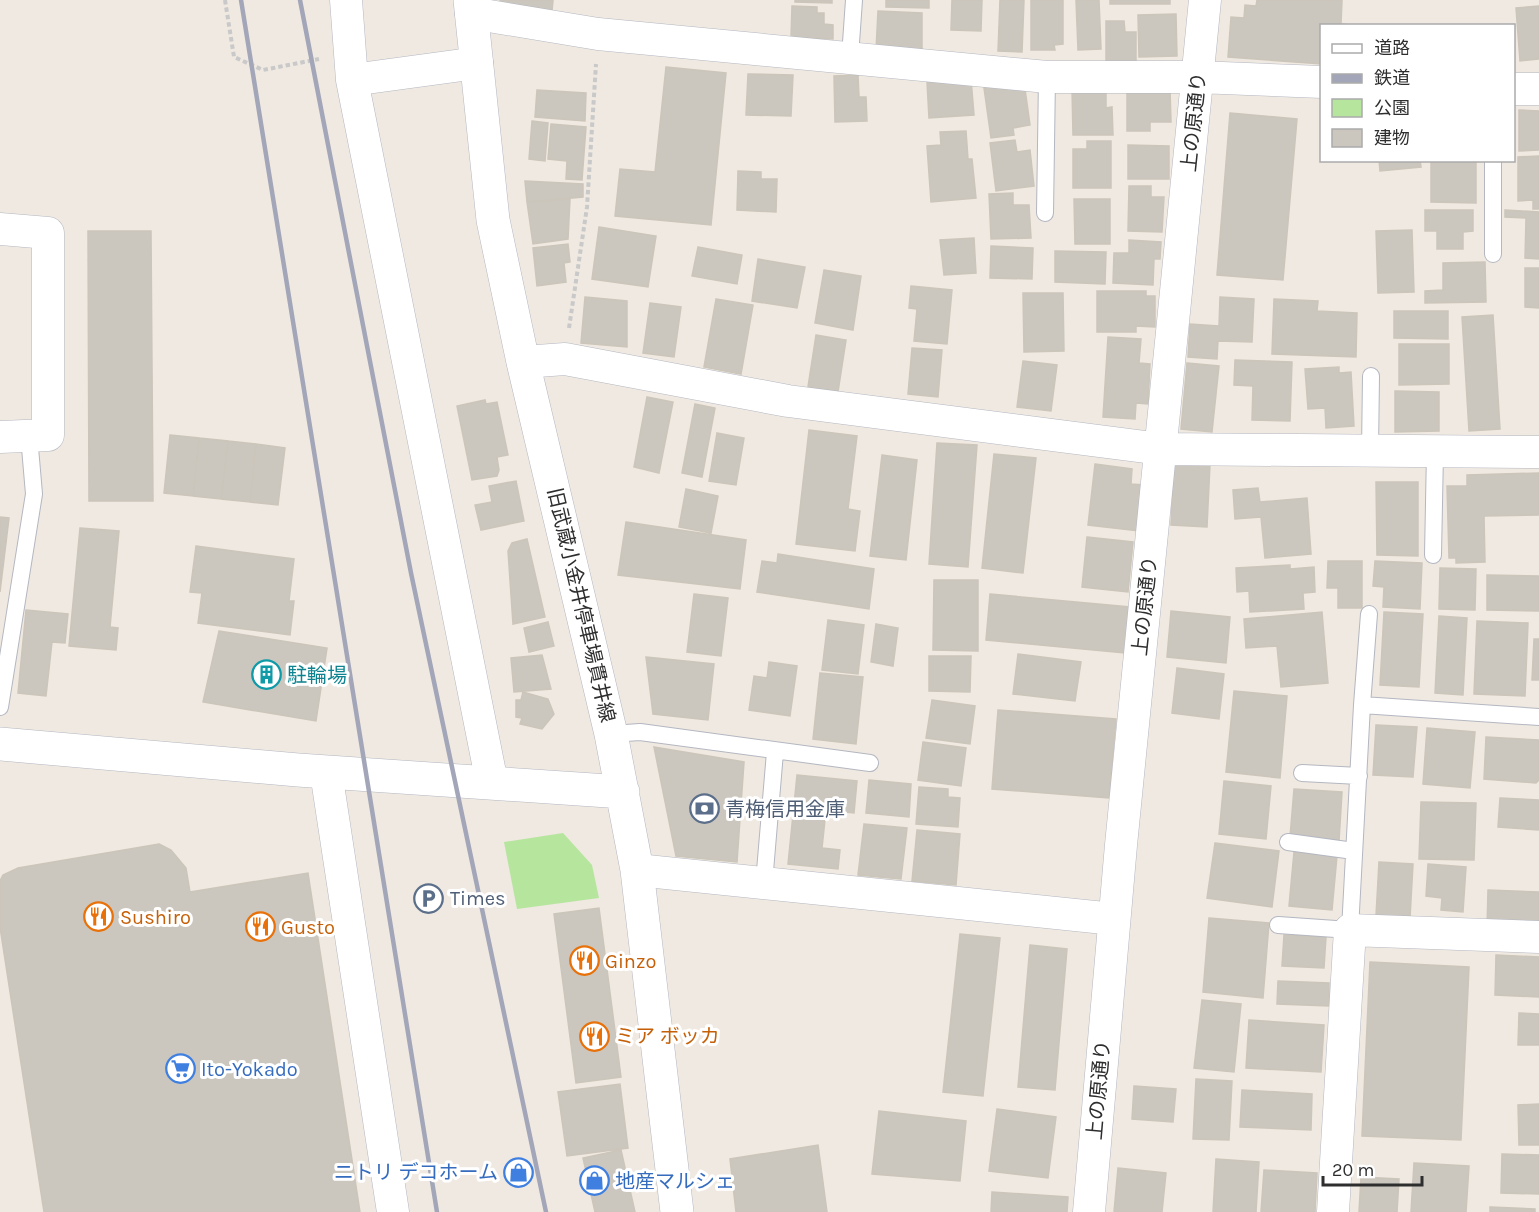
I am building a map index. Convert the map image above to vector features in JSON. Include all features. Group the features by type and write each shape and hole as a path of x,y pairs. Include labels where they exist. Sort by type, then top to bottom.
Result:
{"street":[{"path":"346,0 350,66 492,783"},
{"name":"上の原通り","path":"1089,1212 1114,919 1205,0"},
{"path":"471,7 598,34 1047,77 1198,77 1320,82"},
{"name":"旧武蔵小金井停車場貫井線","path":"471,7 493,220 523,362 611,734 637,870 677,1212"},
{"path":"350,66 477,63"},
{"path":"1515,89 1539,89"},
{"path":"0,230 48,232 48,435 14,436"},
{"path":"523,362 565,359 788,401 1161,449 1539,452"},
{"path":"0,744 326,772 623,792"},
{"path":"326,772 393,1212"},
{"path":"637,870 1114,919"},
{"path":"1333,1212 1350,930 1539,937"}],"lane":[{"path":"850,57 854,0"},
{"path":"1045,213 1047,77"},
{"path":"1492,254 1493,162"},
{"path":"1370,451 1371,376"},
{"path":"0,707 34,494 14,436"},
{"path":"1434,555 1435,452"},
{"path":"1278,925 1350,930 1369,614"},
{"path":"1362,705 1539,717"},
{"path":"611,734 640,732 870,763"},
{"path":"764,883 775,752"},
{"path":"1302,772 1359,776"},
{"path":"1288,842 1354,851"}],"path":[{"path":"225,0 234,57 263,70 350,66"},
{"path":"565,359 587,207 598,34"}],"green space":[{"path":"563,833 592,865 599,898 517,909 504,842"}],"building":[{"path":"500,0 553,0 552,11 500,5"},
{"path":"795,0 832,0 832,3 795,2"},
{"path":"886,0 929,0 929,8 886,7"},
{"path":"952,0 982,0 981,31 951,30"},
{"path":"1000,0 1024,0 1022,52 998,51"},
{"path":"1031,0 1063,0 1063,44 1054,45 1055,50 1031,50"},
{"path":"1076,0 1099,0 1101,49 1078,50"},
{"path":"1110,0 1170,0 1170,4 1110,4"},
{"path":"1257,0 1342,0 1341,24 1320,24 1320,64 1228,57 1231,17 1244,18 1245,5 1256,6"},
{"path":"792,6 817,7 817,13 824,13 824,24 833,25 833,39 791,37"},
{"path":"1539,6 1539,59 1520,61 1516,8"},
{"path":"878,11 922,13 922,51 876,50"},
{"path":"1176,14 1177,56 1139,57 1138,15"},
{"path":"1106,21 1124,21 1125,32 1136,32 1136,63 1106,63"},
{"path":"666,67 726,73 711,225 615,216 620,169 655,172"},
{"path":"748,74 793,75 791,116 746,115"},
{"path":"858,75 859,97 866,97 867,121 835,122 834,76"},
{"path":"971,79 974,115 929,118 927,82"},
{"path":"1024,82 1030,125 1013,128 1014,135 991,138 984,88"},
{"path":"1106,88 1106,108 1112,107 1113,135 1073,135 1072,89"},
{"path":"1127,89 1170,89 1171,122 1150,122 1150,131 1127,131"},
{"path":"537,90 586,93 585,121 535,117"},
{"path":"1519,110 1539,111 1539,150 1519,151"},
{"path":"1230,113 1297,119 1283,280 1217,275"},
{"path":"532,121 548,123 545,161 529,159"},
{"path":"551,124 586,127 582,180 566,179 567,161 548,159"},
{"path":"966,131 968,159 972,159 976,198 931,202 927,146 941,145 940,132"},
{"path":"1015,140 1017,152 1030,150 1034,186 996,191 990,143"},
{"path":"1087,141 1111,141 1111,188 1073,188 1073,149 1087,149"},
{"path":"1128,145 1169,146 1169,179 1128,179"},
{"path":"1539,156 1539,209 1533,209 1533,200 1518,201 1518,157"},
{"path":"1379,162 1420,162 1421,167 1380,171"},
{"path":"1431,162 1476,162 1476,203 1431,202"},
{"path":"738,171 761,172 761,179 777,179 776,212 737,210"},
{"path":"525,181 583,184 583,197 527,202"},
{"path":"1129,186 1151,186 1151,197 1164,197 1162,232 1128,231"},
{"path":"1013,193 1013,205 1029,205 1031,238 991,239 989,194"},
{"path":"570,199 568,239 533,244 527,202"},
{"path":"1074,199 1110,199 1110,244 1075,244"},
{"path":"1425,210 1473,210 1473,231 1463,232 1463,249 1437,249 1437,231 1425,231"},
{"path":"1505,210 1539,212 1539,259 1525,258 1526,218 1505,217"},
{"path":"599,227 656,236 648,287 592,279"},
{"path":"1412,230 1414,292 1378,293 1376,231"},
{"path":"88,231 151,231 153,501 89,501"},
{"path":"974,238 976,273 944,275 940,240"},
{"path":"1129,240 1161,242 1160,259 1154,259 1153,285 1113,283 1114,253 1129,253"},
{"path":"568,244 570,262 564,263 566,282 537,286 533,248"},
{"path":"991,246 1033,248 1032,279 990,278"},
{"path":"698,247 742,255 737,284 692,276"},
{"path":"1055,251 1106,252 1105,284 1055,282"},
{"path":"758,259 805,267 797,308 752,301"},
{"path":"1485,262 1486,302 1425,303 1425,291 1443,290 1443,263"},
{"path":"1525,268 1539,268 1539,308 1525,307"},
{"path":"824,270 861,276 853,330 815,323"},
{"path":"911,286 952,290 947,344 914,341 917,309 909,308"},
{"path":"1097,291 1146,291 1146,296 1155,296 1155,327 1136,326 1136,332 1097,332"},
{"path":"1023,293 1063,293 1064,351 1024,352"},
{"path":"585,297 627,301 627,347 581,343"},
{"path":"1220,297 1254,299 1252,342 1218,341 1217,359 1188,357 1190,324 1219,326"},
{"path":"716,299 753,305 741,374 704,367"},
{"path":"1274,299 1318,301 1317,311 1357,313 1356,357 1272,354"},
{"path":"650,303 681,307 674,357 643,353"},
{"path":"1394,311 1448,311 1448,339 1394,338"},
{"path":"1493,315 1500,429 1469,431 1462,317"},
{"path":"816,335 846,340 838,392 808,387"},
{"path":"1108,337 1141,339 1139,363 1150,364 1148,404 1136,403 1135,419 1103,417"},
{"path":"1399,344 1449,344 1449,384 1399,385"},
{"path":"912,348 942,350 938,397 908,394"},
{"path":"1235,360 1292,362 1290,421 1252,420 1253,386 1234,385"},
{"path":"1023,361 1057,365 1051,411 1017,407"},
{"path":"1187,363 1219,366 1212,432 1181,429"},
{"path":"1339,367 1339,373 1351,372 1354,426 1326,428 1325,408 1308,409 1305,369"},
{"path":"1395,391 1439,392 1439,431 1395,432"},
{"path":"647,397 673,402 659,473 634,467"},
{"path":"485,400 486,404 497,402 508,455 497,457 499,470 497,476 472,480 457,406"},
{"path":"695,404 715,408 702,477 682,473"},
{"path":"809,430 857,436 848,509 860,511 855,551 796,544"},
{"path":"717,433 744,438 736,485 709,481"},
{"path":"170,435 199,438 193,496 164,493"},
{"path":"199,438 228,441 221,499 193,496"},
{"path":"228,441 256,444 250,502 221,499"},
{"path":"937,443 977,445 968,567 929,564"},
{"path":"256,444 285,448 278,505 250,502"},
{"path":"994,454 1036,458 1023,573 982,568"},
{"path":"882,455 917,460 906,560 870,556"},
{"path":"1174,463 1210,464 1207,527 1171,525"},
{"path":"1095,464 1132,469 1131,484 1144,485 1139,531 1088,525"},
{"path":"1539,473 1539,515 1484,516 1485,562 1456,563 1456,558 1449,558 1447,486 1467,486 1467,475"},
{"path":"516,481 524,521 481,530 475,505 492,502 489,486"},
{"path":"1376,482 1418,482 1418,556 1377,555"},
{"path":"1258,488 1260,502 1307,498 1311,554 1265,558 1261,517 1235,519 1233,490"},
{"path":"686,489 718,496 711,533 679,527"},
{"path":"0,517 9,518 0,592"},
{"path":"626,522 746,540 740,589 618,575"},
{"path":"80,528 119,531 110,627 118,628 116,650 69,646"},
{"path":"1087,537 1133,542 1128,592 1082,587"},
{"path":"527,539 545,617 513,624 508,551 512,543"},
{"path":"196,546 294,559 289,601 294,601 290,635 198,623 202,593 190,592"},
{"path":"778,554 874,569 869,609 757,592 762,561 777,563"},
{"path":"1328,561 1362,561 1362,608 1338,608 1338,588 1327,588"},
{"path":"1375,561 1422,563 1420,609 1383,607 1384,587 1373,586"},
{"path":"1290,565 1290,569 1314,567 1315,592 1303,593 1304,609 1250,612 1249,591 1237,592 1236,568"},
{"path":"1440,568 1476,569 1475,610 1439,609"},
{"path":"1487,575 1539,576 1539,611 1487,610"},
{"path":"934,580 978,580 978,651 933,650"},
{"path":"694,594 728,598 721,656 687,652"},
{"path":"990,594 1130,607 1125,653 986,640"},
{"path":"26,610 68,614 65,643 52,642 46,696 18,693"},
{"path":"1171,611 1230,617 1226,663 1167,657"},
{"path":"1322,612 1328,683 1281,687 1277,646 1246,648 1244,619"},
{"path":"1384,612 1423,614 1419,687 1380,685"},
{"path":"1439,616 1467,618 1463,695 1435,693"},
{"path":"828,620 864,625 858,674 822,670"},
{"path":"1477,621 1528,623 1525,696 1474,694"},
{"path":"548,622 554,646 529,652 524,628"},
{"path":"876,624 898,628 893,666 871,662"},
{"name":"駐輪場","path":"219,631 327,648 316,721 203,702"},
{"path":"1534,639 1539,639 1539,680 1532,680"},
{"path":"1018,654 1081,662 1075,701 1013,694"},
{"path":"542,655 551,689 514,692 511,658"},
{"path":"929,656 971,656 970,692 929,691"},
{"path":"646,657 714,664 708,720 653,714"},
{"path":"769,662 797,666 790,716 749,710 754,676 767,678"},
{"path":"1177,668 1224,674 1219,719 1172,713"},
{"path":"820,673 863,677 856,744 813,739"},
{"path":"1234,691 1287,696 1280,778 1226,772"},
{"path":"523,692 548,699 554,714 542,729 520,724 522,718 516,717 516,700 521,700"},
{"path":"932,700 975,706 970,744 926,738"},
{"path":"998,710 1116,719 1109,798 992,789"},
{"path":"1376,725 1417,727 1413,777 1373,775"},
{"path":"1427,728 1475,732 1470,788 1423,784"},
{"path":"1486,737 1539,740 1539,780 1536,783 1484,779"},
{"path":"923,742 966,748 961,786 918,780"},
{"name":"青梅信用金庫","path":"654,747 744,762 737,862 676,856"},
{"path":"797,775 857,781 854,813 826,810 822,848 840,850 838,869 788,864"},
{"path":"869,780 911,784 909,817 866,813"},
{"path":"1224,781 1271,786 1266,839 1219,834"},
{"path":"919,787 948,789 948,797 960,798 958,827 916,824"},
{"path":"1294,789 1342,792 1339,841 1290,837"},
{"path":"1500,798 1539,800 1539,830 1498,827"},
{"path":"1421,802 1476,803 1474,860 1419,859"},
{"path":"864,824 907,828 901,879 858,875"},
{"path":"917,830 960,834 956,885 912,881"},
{"path":"1215,843 1279,851 1272,907 1207,898"},
{"name":"Ito-Yokado","path":"159,844 171,850 186,868 190,892 308,873 360,1212 44,1212 0,927 0,881 3,875 18,868"},
{"path":"1294,852 1337,856 1332,910 1289,906"},
{"path":"1379,862 1413,864 1410,918 1376,916"},
{"path":"1428,864 1466,867 1463,912 1441,910 1442,898 1426,896"},
{"path":"1488,890 1539,892 1539,931 1487,928"},
{"path":"599,908 621,1077 576,1083 554,914"},
{"path":"1209,918 1269,923 1263,998 1203,992"},
{"path":"960,934 1000,938 983,1096 943,1092"},
{"path":"1284,935 1326,937 1324,968 1282,966"},
{"path":"1030,945 1067,949 1055,1090 1018,1087"},
{"path":"1496,955 1539,957 1539,997 1495,995"},
{"path":"1370,962 1469,967 1461,1140 1362,1136"},
{"path":"1278,981 1329,983 1329,1006 1277,1004"},
{"path":"1202,1000 1241,1004 1234,1072 1194,1068"},
{"path":"1519,1013 1539,1014 1539,1045 1518,1045"},
{"path":"1249,1020 1324,1025 1321,1072 1246,1068"},
{"path":"1196,1079 1232,1081 1229,1140 1193,1139"},
{"path":"620,1084 628,1148 567,1156 558,1092"},
{"path":"1134,1086 1176,1089 1173,1122 1132,1119"},
{"path":"1242,1090 1312,1094 1311,1130 1240,1127"},
{"path":"1539,1104 1539,1145 1519,1145 1518,1105"},
{"path":"997,1109 1056,1117 1048,1178 989,1171"},
{"path":"879,1111 966,1121 960,1181 872,1174"},
{"path":"818,1145 827,1212 736,1212 730,1159"},
{"path":"621,1150 635,1212 595,1212 583,1158"},
{"path":"1502,1154 1539,1155 1539,1194 1501,1193"},
{"path":"1216,1159 1259,1162 1256,1212 1213,1212"},
{"path":"1414,1163 1469,1166 1466,1212 1411,1212"},
{"path":"1118,1168 1166,1173 1162,1212 1114,1212"},
{"path":"1264,1170 1317,1173 1315,1212 1261,1212"},
{"path":"1361,1177 1399,1179 1397,1212 1359,1212"},
{"path":"992,1192 1068,1197 1067,1212 991,1212"},
{"path":"1490,1207 1535,1209 1535,1212 1490,1212"}],"railway":[{"path":"241,0 437,1212"},
{"path":"300,0 411,573 546,1212"}],"place":[{"name":"駐輪場","path":"266,675"},
{"name":"青梅信用金庫","path":"704,809"},
{"name":"Times","path":"429,898"},
{"name":"Sushiro","path":"99,917"},
{"name":"Gusto","path":"260,927"},
{"name":"Ginzo","path":"584,961"},
{"name":"ミア ボッカ","path":"594,1036"},
{"name":"Ito-Yokado","path":"180,1069"},
{"name":"ニトリ デコホーム","path":"519,1172"},
{"name":"地産マルシェ","path":"594,1181"}]}
